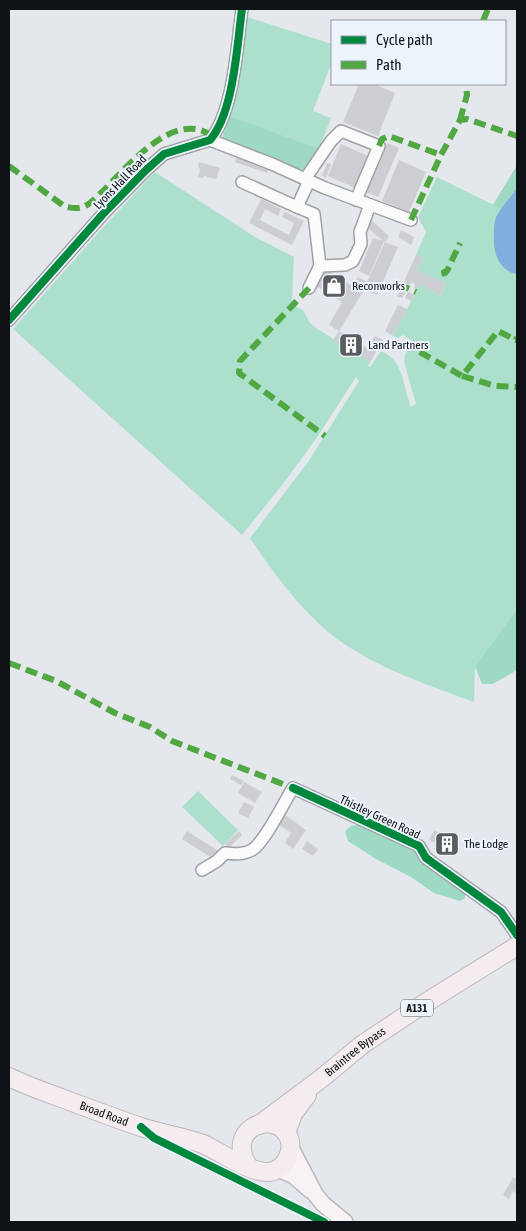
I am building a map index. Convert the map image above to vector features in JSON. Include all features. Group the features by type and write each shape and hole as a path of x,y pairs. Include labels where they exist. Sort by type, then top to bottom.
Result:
{"highway":[{"name":"Braintree Bypass","path":"259,1125 322,1078 363,1044 517,946"},
{"name":"Broad Road","path":"9,1077 118,1119 204,1144 258,1171 269,1172 278,1170"},
{"name":"Braintree Bypass","path":"288,1139 293,1114 322,1078"},
{"path":"259,1125 272,1124 278,1127 288,1139"},
{"name":"Broad Road","path":"204,1144 234,1141 244,1137 248,1131 259,1125"},
{"path":"244,1137 241,1150 243,1158 249,1167"},
{"name":"A131","path":"278,1170 286,1162 289,1155 288,1139"}],"main road":[{"name":"Broad Road","path":"288,1139 315,1194"},
{"name":"Broad Road","path":"278,1170 294,1176 345,1222"}],"street":[{"path":"242,9 228,100 220,126 210,140 356,200 411,220"},
{"path":"297,207 307,180 341,131 379,146 356,200"},
{"name":"Lyons Hall Road","path":"9,320 103,214 144,171 164,154 210,140"},
{"path":"242,182 314,214 320,266 309,288"},
{"path":"320,266 345,265 353,261 361,244 360,232 370,205"},
{"name":"Thistley Green Road","path":"202,870 225,853 245,853 254,849 293,788 419,846 426,858 501,912 517,935"}],"green space":[{"path":"247,17 331,44 331,65 313,111 331,118 319,149 229,117"},
{"path":"229,117 319,149 303,169 291,168 222,139"},
{"path":"517,165 517,188 502,209 493,205"},
{"path":"155,172 255,237 294,257 292,300 297,307 303,310 310,323 316,328 370,362 368,366 370,367 381,351 389,355 402,374 411,407 416,404 404,362 405,355 412,342 403,335 398,338 393,336 420,284 440,296 446,284 417,270 423,258 416,255 426,232 418,217 437,177 502,209 496,218 494,230 517,274 517,609 475,666 474,702 389,669 357,652 329,633 292,595 250,538 308,462 359,381 356,377 318,436 242,535 13,329"},
{"path":"517,609 517,670 493,684 482,684 475,666"},
{"path":"198,791 238,830 223,846 182,807"},
{"path":"361,824 418,853 465,891 465,898 460,901 434,893 411,877 376,859 348,841 345,831 351,826"}],"water":[{"path":"517,188 516,274 500,264 494,240 494,225 496,217"}],"building":[{"path":"359,85 378,85 395,93 378,136 343,122"},
{"path":"387,143 399,148 378,197 366,192"},
{"path":"341,144 368,156 355,188 328,176"},
{"path":"237,156 269,167 267,173 235,162"},
{"path":"399,160 426,172 409,212 382,201"},
{"path":"199,162 220,168 216,179 204,176 203,178 198,177"},
{"path":"327,163 331,164 326,178 322,176"},
{"path":"261,199 281,209 278,216 265,209 260,220 289,235 294,223 282,217 285,212 304,221 292,245 249,223"},
{"path":"371,220 389,236 385,242 366,227"},
{"path":"401,230 414,237 411,245 398,237"},
{"path":"373,238 384,241 369,276 359,271"},
{"path":"385,242 398,247 377,295 364,290 339,331 329,325 342,302 315,285 325,269 352,286 358,277 367,282"},
{"path":"416,255 423,258 417,270 446,284 440,296 420,284 417,289 414,287 415,284 411,282 409,287 403,284"},
{"path":"401,289 406,291 402,298 397,296"},
{"path":"408,292 414,295 411,301 405,298"},
{"path":"398,305 407,309 393,336 385,331"},
{"path":"339,331 367,348 375,336 383,340 370,362 333,340"},
{"path":"232,775 244,781 241,785 230,779"},
{"path":"244,782 262,792 255,803 238,793"},
{"path":"244,802 254,807 248,818 238,813"},
{"path":"285,815 306,830 293,849 285,843 291,833 278,824"},
{"path":"435,830 440,834 434,843 429,839"},
{"path":"187,831 220,852 215,860 182,839"},
{"path":"239,831 242,835 229,848 225,844"},
{"name":"The Lodge","path":"442,835 458,845 453,854 436,843"},
{"path":"307,841 318,849 313,856 302,849"},
{"path":"513,1177 517,1179 517,1194 513,1191 509,1199 503,1195"}],"marked path":[{"path":"483,20 488,9"},
{"path":"460,120 467,95 466,85"},
{"path":"411,220 441,155 460,120 467,119 517,136"},
{"path":"9,166 64,206 78,208 92,202 139,155 169,134 184,129 199,130 213,137"},
{"path":"379,146 382,139 389,136 441,155"},
{"path":"445,276 444,272 447,271 460,243"},
{"path":"398,284 416,292"},
{"path":"309,288 240,361 239,373 325,436"},
{"path":"404,343 462,376 498,331 516,340 517,337"},
{"path":"462,376 495,386 517,387"},
{"path":"9,663 56,681 115,713 150,727 172,741 293,788"}],"cycle path":[{"path":"9,320 103,214 145,171 164,154 210,140 218,128 229,96 242,9"},
{"path":"293,788 419,846 426,858 501,912 517,935"},
{"path":"141,1127 154,1138 324,1222"}],"place":[{"name":"Reconworks","path":"334,286"},
{"name":"Land Partners","path":"351,345"},
{"name":"The Lodge","path":"447,844"}]}
